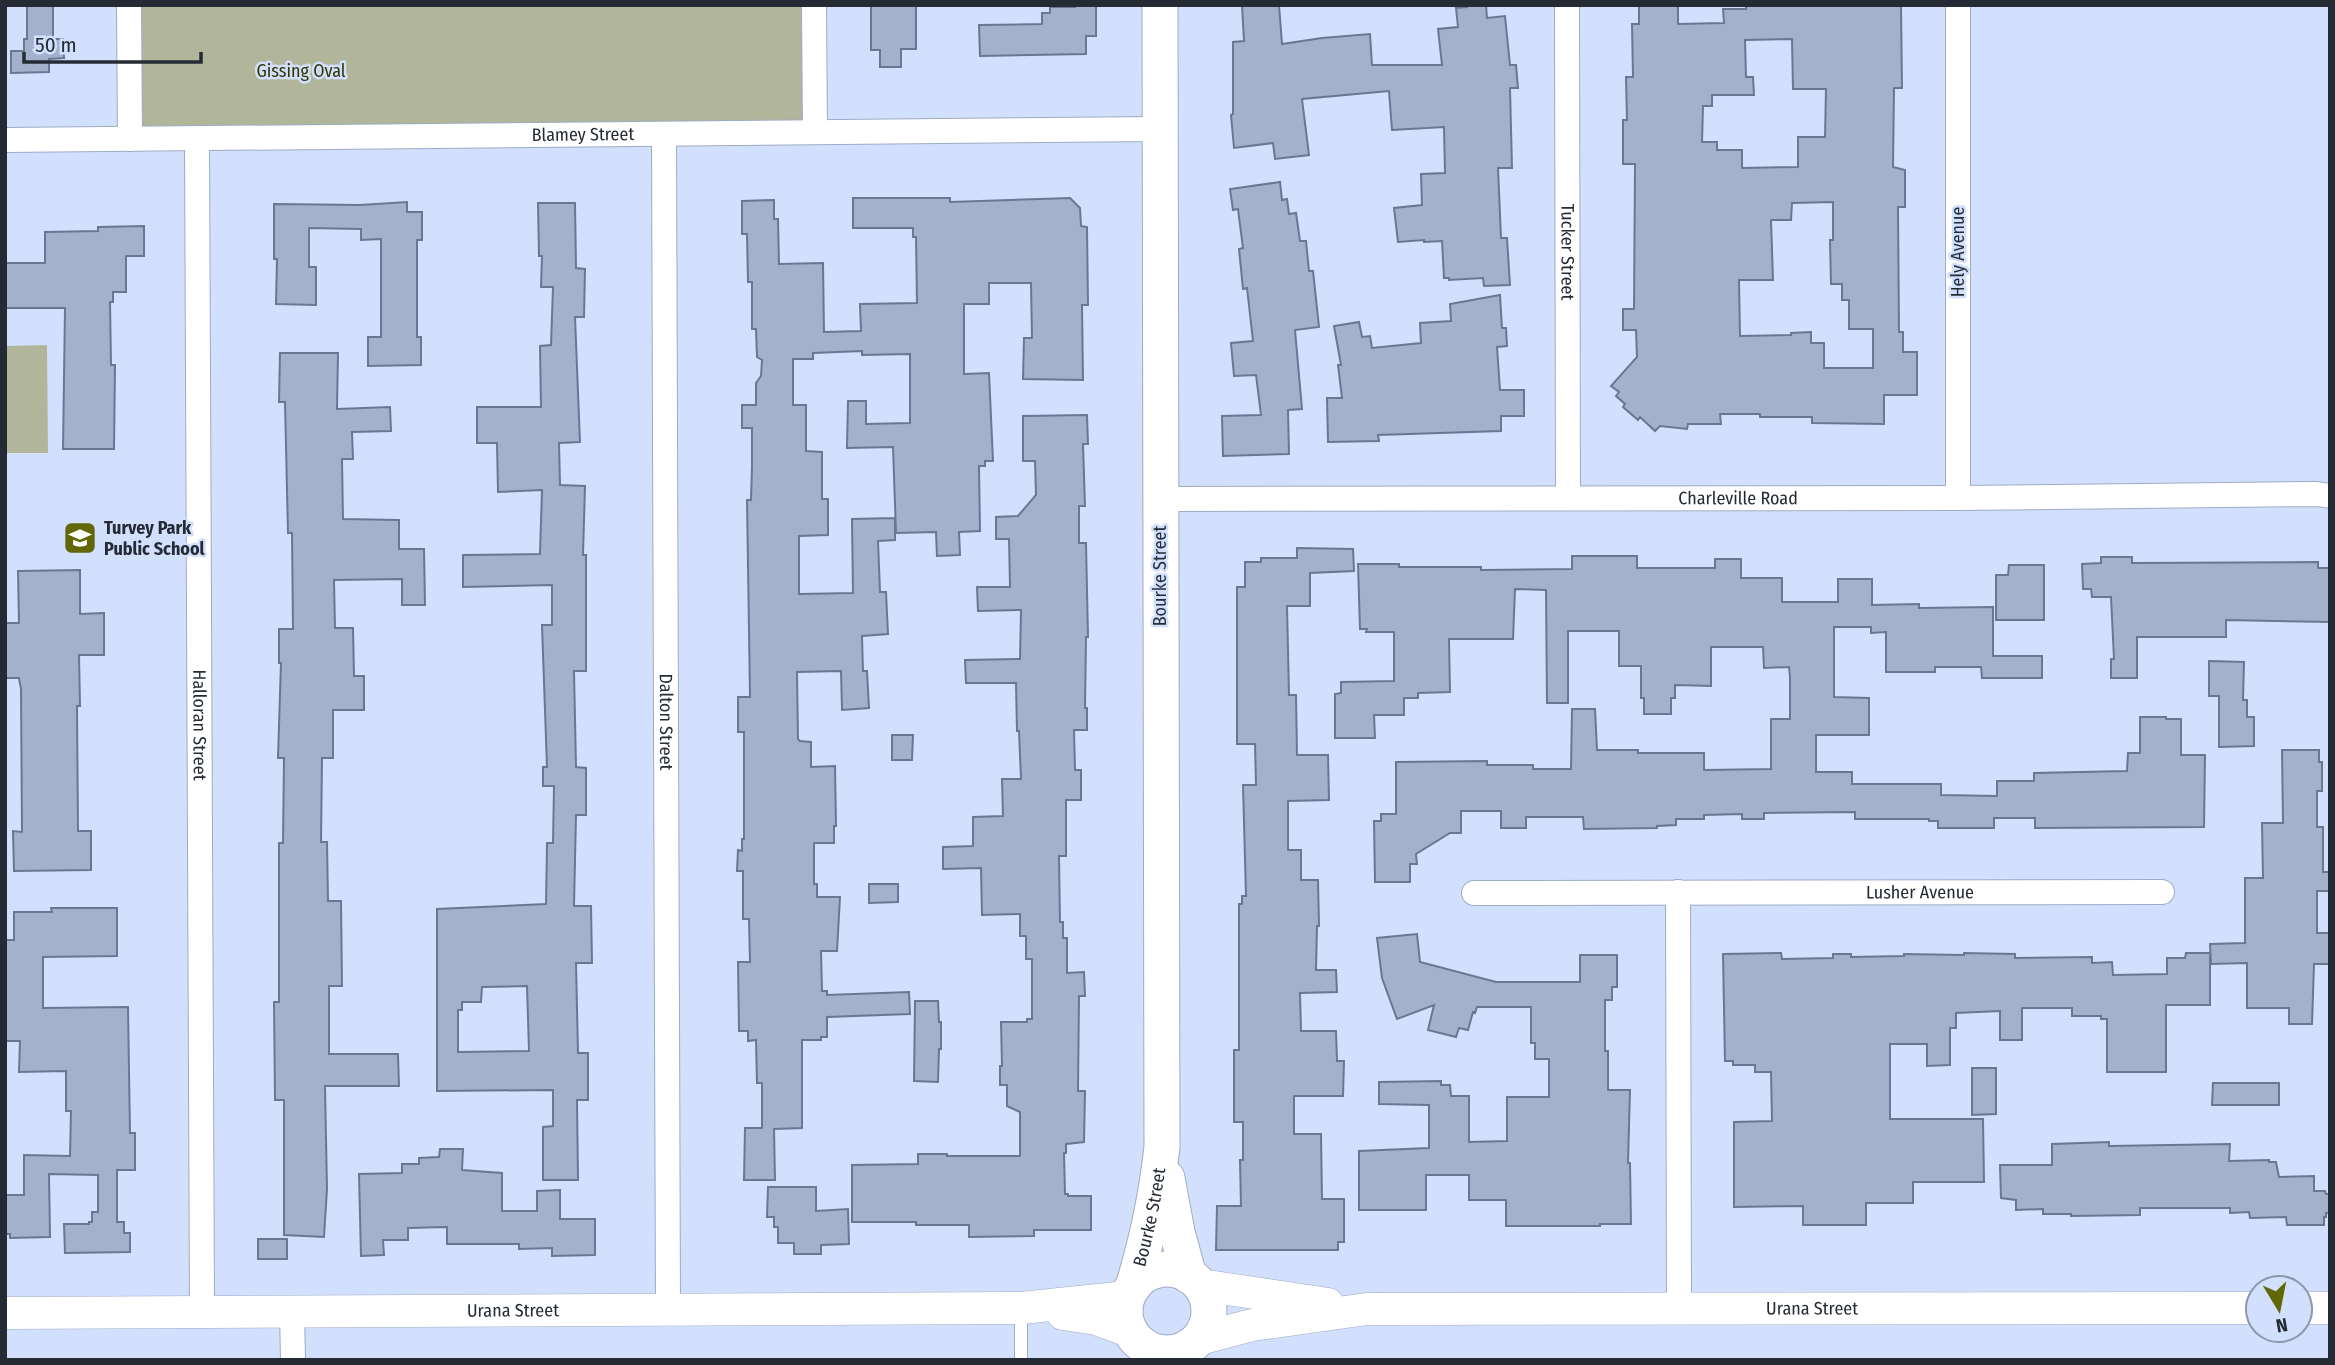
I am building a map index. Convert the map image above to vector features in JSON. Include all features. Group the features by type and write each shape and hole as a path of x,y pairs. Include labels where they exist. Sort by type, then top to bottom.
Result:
{"main road":[{"name":"Bourke Street","path":"1133,1323 1152,1221 1162,1147 1160,5"},
{"name":"Bourke Street","path":"1162,1147 1172,1211 1195,1281"},
{"path":"1159,1270 1170,1270 1195,1281 1209,1306 1205,1329 1196,1346 1173,1353 1160,1353 1146,1348 1133,1323 1149,1273 1159,1270"}],"street":[{"path":"129,5 130,139"},
{"path":"814,5 815,132"},
{"name":"Tucker Street","path":"1567,5 1568,497"},
{"name":"Hely Avenue","path":"1958,5 1958,498"},
{"name":"Blamey Street","path":"5,140 1160,129"},
{"name":"Dalton Street","path":"664,134 668,1309"},
{"name":"Halloran Street","path":"197,139 202,1311"},
{"name":"Charleville Road","path":"1160,499 1958,498 2325,493"},
{"name":"Lusher Avenue","path":"1474,892 2162,892"},
{"path":"1678,892 1679,1310"},
{"name":"Urana Street","path":"1195,1281 1367,1309"},
{"name":"Urana Street","path":"5,1313 1021,1308 1133,1323"},
{"name":"Urana Street","path":"1196,1346 1248,1325 1367,1309 2244,1308"},
{"path":"292,1311 293,1360"}],"lane":[{"path":"1021,1308 1021,1360"}],"green space":[{"name":"Gissing Oval","path":"129,5 814,5 815,132 130,139"},
{"path":"47,345 48,453 5,453 5,346"},
{"path":"2330,1359 2330,1360 1251,1360"}],"building":[{"path":"27,5 53,5 53,39 63,39 64,58 49,59 49,72 11,73 11,51 24,51 24,39 27,39"},
{"path":"871,5 916,5 916,49 901,49 901,67 880,67 880,50 871,50"},
{"path":"1096,5 1096,36 1086,36 1086,54 980,56 979,25 1042,24 1042,13 1050,13 1050,7"},
{"path":"1242,5 1279,5 1282,44 1370,34 1372,65 1442,65 1438,29 1458,27 1456,8 1486,5 1487,18 1505,16 1510,65 1516,65 1518,88 1510,88 1512,168 1498,168 1501,238 1507,238 1510,285 1484,286 1483,278 1449,280 1444,278 1442,241 1398,242 1394,208 1422,205 1421,174 1445,173 1444,127 1392,130 1389,91 1302,99 1309,155 1275,159 1273,143 1234,148 1231,115 1233,42 1244,41"},
{"path":"1639,5 1678,5 1678,24 1724,23 1723,9 1746,9 1746,5 1901,5 1902,88 1894,88 1893,167 1905,170 1905,207 1898,207 1899,332 1903,332 1903,352 1917,352 1917,395 1884,395 1884,424 1812,423 1812,417 1720,414 1721,424 1688,424 1687,429 1660,426 1655,431 1640,417 1638,420 1623,407 1625,404 1616,396 1619,392 1611,386 1637,357 1636,330 1623,330 1623,309 1634,309 1635,164 1623,164 1623,120 1627,120 1626,77 1633,77 1632,24 1639,24","holes":["1792,39 1793,89 1826,89 1825,137 1798,137 1798,167 1742,168 1742,150 1717,150 1717,142 1702,142 1703,106 1712,106 1712,95 1754,95 1753,77 1746,77 1745,40","1833,202 1831,284 1842,284 1842,300 1849,300 1849,329 1873,329 1873,368 1824,368 1824,343 1811,343 1811,332 1740,336 1739,280 1773,280 1771,220 1791,220 1792,203"]},
{"path":"1280,182 1282,200 1287,199 1289,214 1296,213 1300,241 1306,241 1309,271 1313,271 1319,327 1295,330 1302,409 1288,410 1289,454 1223,456 1222,416 1261,415 1256,375 1234,376 1231,343 1253,341 1247,288 1243,289 1239,249 1243,248 1238,209 1233,210 1230,189"},
{"path":"853,198 950,198 950,202 1070,198 1080,208 1081,226 1087,227 1088,305 1082,305 1083,380 1023,379 1024,338 1032,338 1031,283 989,283 989,304 964,304 964,374 989,373 993,461 985,461 985,466 979,466 980,531 959,532 960,555 937,556 936,532 896,533 893,447 847,448 848,401 866,401 866,424 910,423 910,354 862,355 862,351 813,353 813,359 793,359 793,405 806,405 806,451 822,452 822,499 828,499 828,535 799,536 799,594 853,593 852,519 895,518 895,540 878,541 880,592 886,592 888,634 862,636 863,671 867,671 869,708 842,710 841,671 797,672 798,739 811,742 811,767 835,766 834,843 814,843 814,884 817,884 817,897 840,897 837,951 821,951 822,991 827,991 827,995 909,992 910,1014 827,1017 827,1037 821,1037 821,1040 802,1040 802,1128 774,1129 775,1180 744,1180 745,1128 762,1128 762,1083 757,1083 756,1040 748,1041 748,1031 739,1031 738,962 750,962 749,919 743,919 743,871 737,871 738,850 742,851 744,839 744,732 738,732 738,697 750,697 747,500 751,500 752,428 742,428 742,405 756,405 756,383 761,376 762,360 757,357 756,329 752,329 752,282 748,282 747,234 742,234 742,201 774,200 774,219 778,219 779,264 823,263 824,332 861,331 860,304 917,303 916,237 913,237 913,228 853,228"},
{"path":"407,202 407,212 422,212 422,240 417,240 417,337 421,337 421,365 368,366 368,337 381,337 381,239 361,240 361,229 309,228 309,267 316,267 316,305 276,304 274,204 360,205"},
{"path":"538,203 575,203 576,268 585,269 584,317 575,317 580,442 559,443 560,485 585,486 583,555 586,555 586,671 574,671 576,767 586,768 586,815 576,815 574,906 591,906 592,963 576,963 578,1053 588,1053 588,1100 577,1100 578,1180 543,1180 543,1127 553,1126 553,1090 437,1091 437,909 546,904 547,843 553,843 554,786 543,786 543,767 547,767 542,625 552,625 552,585 463,587 463,555 540,554 542,490 498,492 497,443 477,443 477,407 541,407 540,346 551,345 553,287 541,287 542,256 539,256","holes":["527,986 529,1051 458,1052 458,1010 462,1010 462,1002 481,1002 482,987"]},
{"path":"144,226 144,256 126,256 126,292 113,292 113,302 110,302 111,365 115,365 114,449 63,449 65,308 5,308 5,263 45,263 45,232 98,231 98,227"},
{"path":"1500,295 1502,328 1506,328 1507,346 1497,347 1500,390 1524,390 1524,416 1501,416 1501,431 1378,435 1379,441 1328,442 1327,398 1342,398 1338,365 1341,365 1334,326 1359,322 1362,337 1370,336 1372,348 1421,343 1420,323 1451,321 1450,304"},
{"path":"280,353 338,353 337,409 390,407 391,431 352,432 353,459 342,459 343,519 399,520 399,549 424,549 425,605 402,605 402,579 334,580 335,628 353,628 354,676 364,676 364,710 333,710 333,758 322,758 321,842 327,842 328,901 341,901 342,986 329,986 329,1054 398,1054 399,1086 325,1086 327,1189 324,1237 284,1235 284,1100 275,1100 274,1002 279,1002 279,843 283,843 284,758 278,758 281,663 279,629 293,629 292,533 288,533 285,402 279,402"},
{"path":"1087,415 1088,444 1083,444 1085,506 1079,506 1079,543 1086,543 1087,730 1074,730 1075,770 1081,770 1081,800 1066,800 1066,856 1059,856 1060,922 1063,922 1063,938 1067,938 1067,973 1084,972 1085,996 1079,996 1078,1091 1085,1091 1084,1142 1066,1144 1065,1194 1091,1196 1091,1230 1034,1230 1034,1236 969,1237 969,1225 852,1222 852,1165 918,1164 918,1154 1020,1156 1020,1112 1007,1106 1007,1085 1000,1085 1001,1022 1027,1022 1027,1019 1032,1019 1032,959 1026,959 1026,936 1020,936 1020,914 982,915 981,868 943,869 943,847 973,846 973,817 1003,816 1002,779 1021,779 1016,683 966,683 965,660 1020,659 1021,610 978,611 977,587 1010,587 1009,539 996,539 996,517 1018,516 1036,495 1035,461 1023,461 1023,416"},
{"path":"1297,548 1353,549 1354,571 1310,573 1310,606 1287,606 1289,695 1296,695 1297,755 1328,755 1329,800 1288,801 1288,850 1301,850 1301,880 1318,880 1316,970 1336,970 1337,992 1300,993 1301,1031 1336,1031 1337,1061 1344,1061 1343,1096 1294,1096 1294,1134 1321,1134 1322,1199 1344,1199 1344,1242 1338,1242 1338,1250 1216,1250 1217,1206 1241,1206 1243,1122 1234,1122 1234,1050 1239,1050 1239,904 1242,904 1242,896 1246,896 1243,785 1256,785 1255,744 1237,744 1237,587 1245,587 1245,562 1261,562 1261,558 1297,558"},
{"path":"1572,556 1637,556 1637,568 1715,568 1715,559 1741,559 1741,578 1782,578 1782,602 1838,602 1838,579 1872,579 1872,605 1919,604 1919,608 1993,607 1993,656 2042,656 2042,678 1982,678 1981,667 1935,667 1935,672 1886,672 1886,632 1871,633 1871,627 1834,627 1834,697 1869,698 1869,735 1816,735 1816,772 1852,772 1852,784 1941,784 1941,795 1997,796 1997,781 2034,781 2034,773 2127,771 2128,753 2140,753 2140,717 2181,719 2181,755 2205,755 2204,827 2035,828 2035,818 1994,818 1994,828 1938,828 1938,821 1929,819 1855,819 1855,812 1764,813 1764,819 1742,819 1742,814 1704,815 1704,819 1676,819 1676,825 1657,828 1584,829 1583,817 1526,817 1526,828 1501,828 1501,811 1461,811 1461,833 1450,833 1416,854 1417,864 1410,864 1410,882 1375,882 1374,821 1381,821 1381,814 1396,814 1396,762 1487,761 1487,765 1533,765 1533,769 1571,769 1572,709 1595,709 1597,750 1704,753 1704,770 1771,769 1771,719 1790,719 1789,667 1764,668 1763,647 1711,647 1711,686 1675,685 1675,698 1671,698 1671,714 1644,714 1641,666 1619,666 1619,631 1568,631 1568,703 1547,703 1546,590 1515,589 1513,639 1449,639 1450,692 1418,693 1418,698 1404,698 1404,715 1374,715 1375,738 1335,738 1335,694 1341,693 1341,682 1394,681 1394,632 1366,632 1367,629 1360,629 1358,564 1481,567 1481,570 1572,569"},
{"path":"2101,557 2132,557 2132,563 2318,562 2318,568 2330,568 2330,622 2226,620 2226,637 2137,637 2137,678 2111,678 2111,659 2114,659 2111,597 2092,597 2091,589 2083,589 2082,564 2101,563"},
{"path":"2009,565 2044,565 2044,620 1996,620 1996,575 2008,575"},
{"path":"80,570 80,614 104,613 104,655 79,655 78,831 91,831 91,870 14,871 13,831 22,832 21,689 19,678 5,678 5,623 19,623 18,571"},
{"path":"2209,661 2244,662 2243,700 2247,700 2247,717 2254,717 2254,746 2219,747 2219,696 2209,696"},
{"path":"892,735 913,735 912,760 892,760"},
{"path":"2282,750 2319,750 2319,762 2322,762 2322,791 2317,791 2317,827 2323,827 2323,872 2330,872 2330,891 2317,891 2317,933 2330,933 2330,964 2314,964 2312,1024 2289,1024 2289,1008 2247,1008 2247,963 2211,964 2210,944 2245,943 2245,878 2263,878 2262,823 2283,823"},
{"path":"869,884 898,884 898,902 869,903"},
{"path":"51,908 117,908 117,956 43,957 43,1008 128,1007 130,1133 135,1133 135,1170 117,1170 117,1222 124,1222 124,1233 130,1233 130,1252 65,1253 64,1224 89,1224 92,1222 92,1212 98,1212 98,1175 49,1174 50,1237 10,1238 10,1234 5,1234 5,1195 24,1195 24,1155 70,1156 71,1111 66,1111 66,1071 19,1072 20,1041 5,1041 5,940 14,940 14,912 52,912"},
{"path":"1417,934 1420,962 1496,982 1580,982 1580,955 1617,955 1617,987 1612,987 1612,1000 1605,1000 1605,1051 1608,1051 1608,1090 1630,1090 1628,1163 1631,1224 1506,1226 1506,1200 1469,1200 1469,1175 1426,1175 1426,1210 1359,1210 1359,1151 1429,1148 1429,1105 1379,1104 1379,1082 1441,1081 1441,1085 1450,1085 1451,1096 1469,1096 1469,1142 1507,1141 1507,1097 1549,1097 1549,1059 1535,1059 1535,1043 1531,1043 1531,1007 1477,1007 1468,1030 1459,1028 1456,1037 1428,1030 1434,1005 1397,1019 1382,978 1377,938"},
{"path":"1781,953 1782,959 1833,958 1833,954 1851,954 1851,957 1964,953 2015,954 2015,958 2092,957 2092,963 2112,962 2113,975 2167,974 2167,958 2185,958 2186,953 2210,953 2210,1005 2166,1005 2166,1072 2107,1072 2107,1019 2101,1019 2101,1016 2072,1016 2072,1008 2022,1008 2022,1040 2000,1040 2000,1011 1956,1013 1956,1028 1950,1028 1950,1065 1927,1066 1927,1044 1890,1044 1890,1119 1983,1119 1984,1182 1913,1182 1913,1203 1866,1203 1866,1225 1803,1225 1803,1206 1734,1207 1734,1122 1772,1121 1771,1072 1755,1072 1755,1065 1733,1065 1733,1061 1725,1061 1723,954"},
{"path":"915,1001 938,1001 941,1049 938,1082 914,1081"},
{"path":"1972,1068 1996,1068 1996,1114 1972,1115"},
{"path":"2213,1083 2279,1083 2279,1105 2212,1105"},
{"path":"2109,1142 2109,1146 2230,1144 2229,1161 2269,1160 2276,1162 2279,1177 2314,1176 2314,1191 2330,1194 2330,1213 2326,1213 2324,1217 2324,1225 2287,1225 2286,1217 2250,1218 2249,1212 2230,1213 2230,1208 2140,1208 2140,1215 2071,1216 2043,1214 2043,1209 2016,1210 2016,1200 2001,1198 2000,1165 2052,1165 2052,1144"},
{"path":"440,1149 463,1149 462,1170 502,1173 502,1211 537,1211 537,1191 560,1190 560,1219 595,1219 595,1255 552,1256 552,1248 519,1249 519,1244 447,1244 447,1227 408,1228 408,1240 383,1240 384,1255 361,1256 359,1174 402,1173 402,1164 419,1164 419,1158 439,1157"},
{"path":"768,1187 816,1187 816,1211 848,1209 849,1244 821,1245 821,1254 794,1254 794,1243 778,1243 778,1227 774,1227 774,1217 767,1217"},
{"path":"258,1239 287,1239 287,1259 258,1259"}],"place":[{"name":"Turvey Park Public School","path":"80,538"}]}
